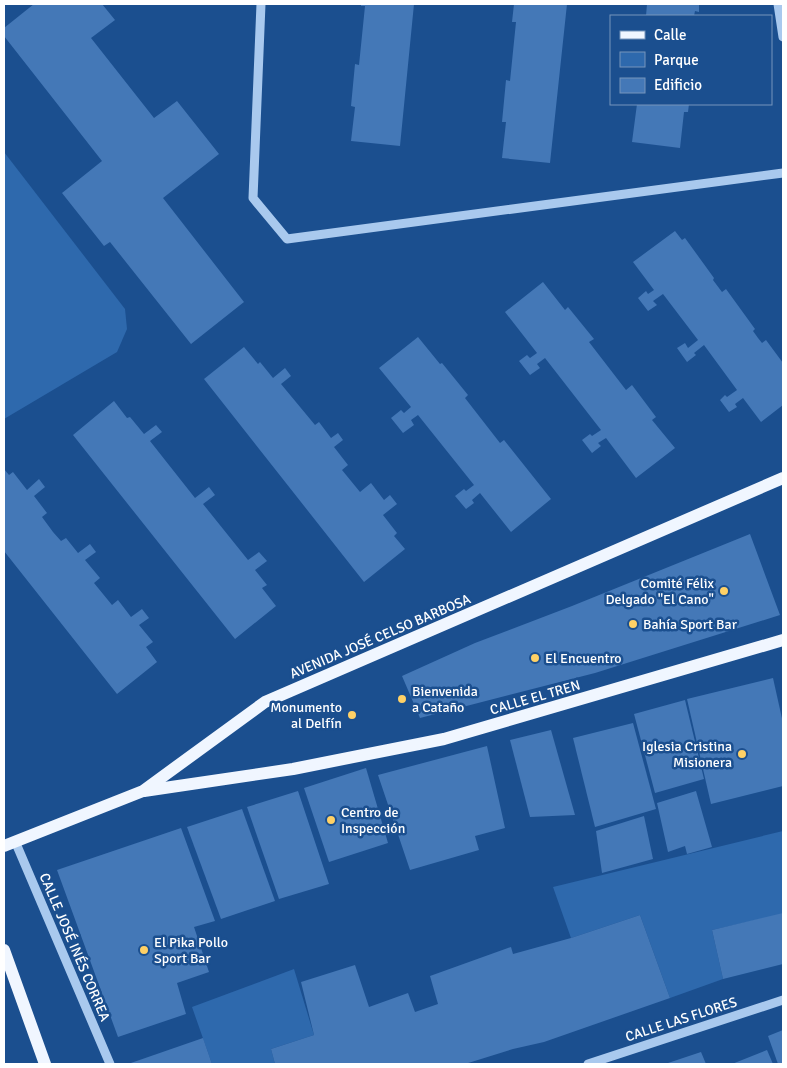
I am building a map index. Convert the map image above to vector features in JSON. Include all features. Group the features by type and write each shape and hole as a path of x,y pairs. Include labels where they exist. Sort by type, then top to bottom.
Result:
{"main road":[{"name":"AVENIDA JOSÉ CELSO BARBOSA","path":"10,844 143,791 266,702 783,478"},
{"name":"CALLE EL TREN","path":"143,791 293,769 444,739 783,640"},
{"path":"4,950 45,1064"}],"street":[{"path":"261,4 253,198 287,240 783,173"},
{"path":"778,4 783,37"},
{"name":"CALLE JOSÉ INÉS CORREA","path":"10,844 110,1064"},
{"name":"CALLE LAS FLORES","path":"588,1064 783,1000"}],"green space":[{"path":"4,152 125,309 127,329 117,352 4,419"},
{"path":"783,831 783,914 712,930 723,979 670,998 640,915 571,938 553,887"},
{"path":"294,969 314,1035 271,1049 275,1064 212,1064 192,1007"}],"building":[{"path":"34,4 102,4 115,20 91,38 154,118 177,101 219,154 163,198 244,302 191,344 110,242 104,246 62,193 102,161 4,36 4,28"},
{"path":"361,4 414,4 400,146 351,141 355,107 351,106 355,64 359,65 365,6 361,6"},
{"path":"514,4 567,4 550,163 502,158 506,122 502,122 506,80 510,81 516,22 512,22"},
{"path":"647,4 699,4 699,12 695,11 694,15 646,15"},
{"path":"637,105 689,105 688,112 684,112 680,148 632,142"},
{"path":"675,231 682,240 685,238 722,292 726,289 755,329 753,331 762,343 766,340 783,363 783,405 761,422 743,398 735,404 737,407 729,412 720,400 725,395 727,397 737,390 704,345 687,362 677,348 685,343 688,348 698,340 663,294 653,301 657,305 648,311 638,298 646,291 648,294 654,290 633,262"},
{"path":"543,282 565,310 568,307 594,339 589,342 626,390 632,385 656,417 652,420 675,448 636,478 606,438 598,443 601,446 592,453 582,440 590,434 592,436 601,430 545,358 537,364 540,368 530,375 519,361 527,355 530,358 537,353 505,312"},
{"path":"418,337 468,395 465,398 500,443 504,440 551,499 511,532 480,493 472,500 474,503 466,509 455,496 464,489 466,491 474,485 418,415 411,420 414,425 403,433 391,418 401,410 404,413 411,407 379,368"},
{"path":"244,347 273,378 285,368 291,376 281,384 315,425 319,422 331,438 338,433 343,440 334,447 348,465 342,470 360,492 371,483 384,500 390,495 397,504 383,515 397,533 394,536 405,549 364,582 204,379"},
{"path":"114,401 127,418 130,417 144,434 156,425 162,432 150,441 195,498 209,487 215,495 203,504 248,560 259,552 267,561 255,570 267,585 262,588 276,606 235,639 73,435"},
{"path":"4,469 9,475 13,472 27,490 39,479 45,487 34,496 47,513 42,517 53,532 61,541 66,538 78,553 90,544 96,552 85,560 100,578 94,583 112,605 118,600 131,617 142,609 149,618 139,625 153,642 146,647 157,662 117,694 4,551"},
{"path":"750,534 780,615 595,673 420,718 402,676 475,643"},
{"name":"Iglesia Cristina Misionera","path":"773,678 783,723 783,786 711,804 687,699"},
{"path":"685,700 704,779 655,793 634,714"},
{"path":"633,723 656,809 595,827 573,738"},
{"path":"551,730 575,815 530,817 510,740"},
{"path":"487,746 505,828 475,836 479,850 410,870 378,775"},
{"path":"366,768 388,843 329,862 304,788"},
{"path":"298,791 329,884 279,899 247,807"},
{"path":"696,791 712,847 687,854 685,846 668,852 657,803"},
{"path":"242,809 275,901 221,919 187,827"},
{"path":"644,816 653,859 602,873 596,831"},
{"name":"El Pika Pollo Sport Bar","path":"181,828 215,921 194,927 209,972 177,983 186,1014 118,1037 57,870"},
{"path":"783,913 783,964 723,979 712,930"},
{"path":"640,915 670,998 544,1042 513,1049 465,1064 275,1064 271,1049 314,1035 301,982 355,965 369,1007 408,993 415,1012 438,1004 430,976 511,947 513,954 571,938"},
{"path":"783,1030 783,1064 778,1064 768,1036"},
{"path":"203,1038 212,1064 128,1064"},
{"path":"767,1050 773,1064 732,1064"},
{"path":"701,1052 706,1064 665,1064"}],"place":[{"name":"Comité Félix Delgado \"El Cano\"","path":"724,591"},
{"name":"Bahía Sport Bar","path":"633,624"},
{"name":"El Encuentro","path":"535,658"},
{"name":"Bienvenida a Cataño","path":"402,699"},
{"name":"Monumento al Delfín","path":"352,715"},
{"name":"Iglesia Cristina Misionera","path":"742,754"},
{"name":"Centro de Inspección","path":"331,820"},
{"name":"El Pika Pollo Sport Bar","path":"144,950"}]}
